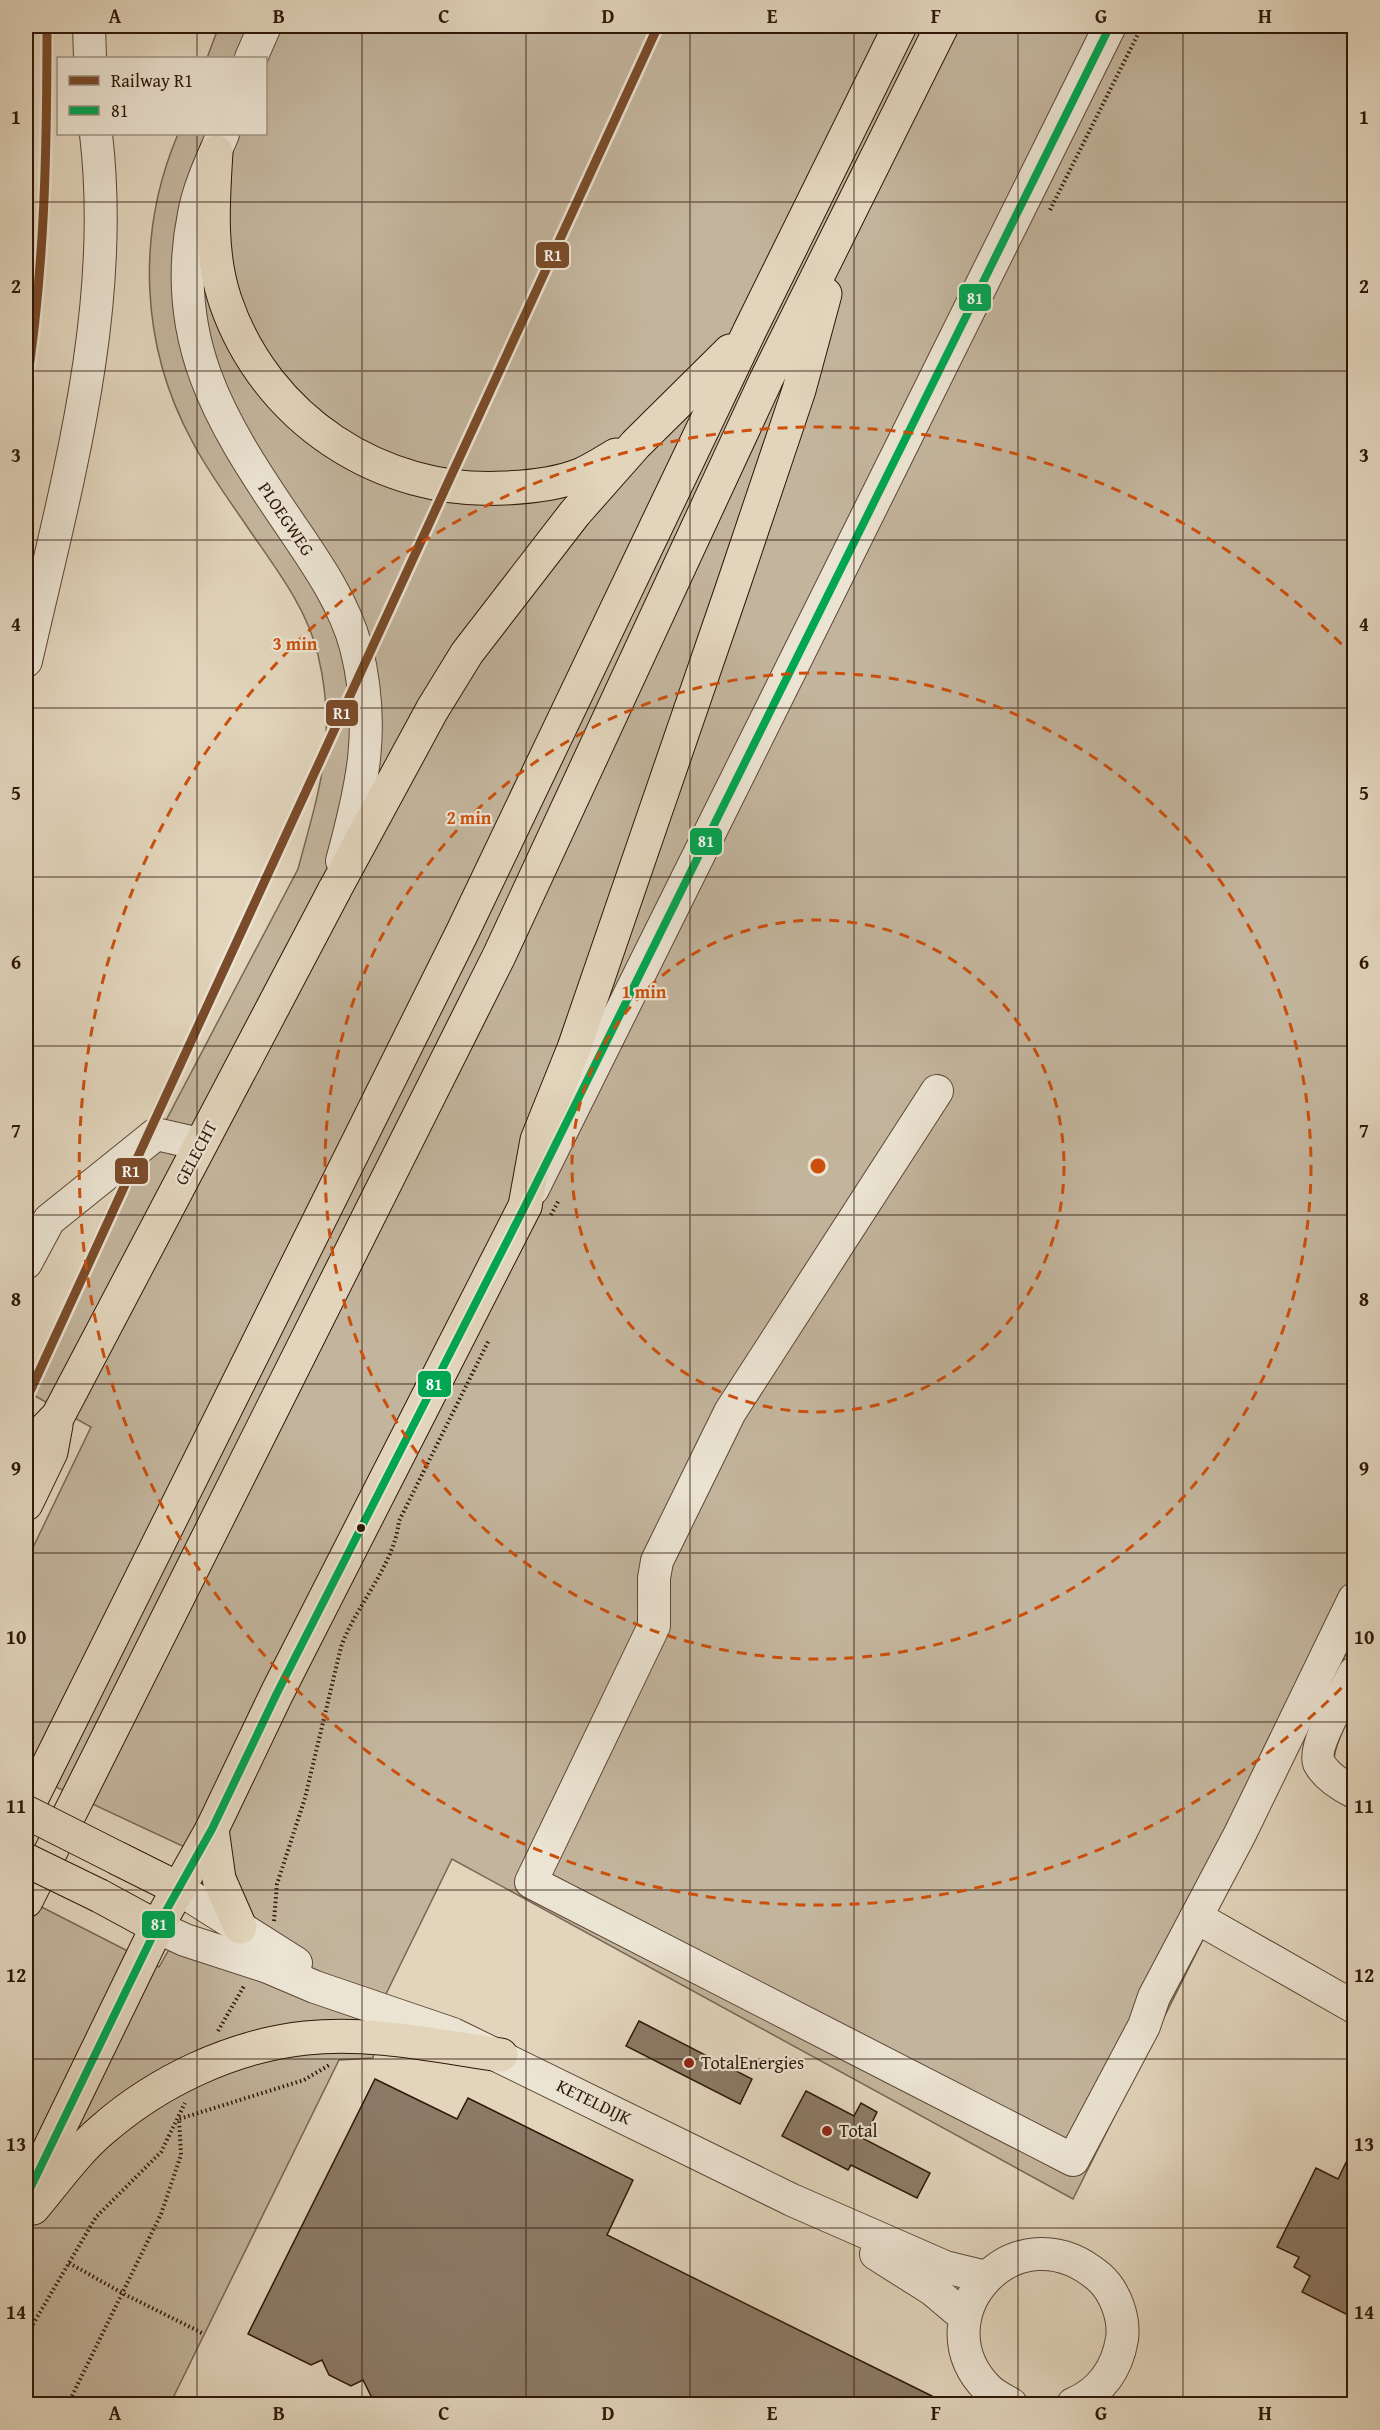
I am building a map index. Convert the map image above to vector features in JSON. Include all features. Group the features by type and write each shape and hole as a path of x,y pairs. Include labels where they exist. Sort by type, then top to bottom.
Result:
{"main road":[{"path":"179,1888 26,1811 462,933 750,330 900,26"},
{"path":"26,1901 499,956 766,380 942,26"},
{"path":"219,142 213,206 214,246 225,300 249,353 290,405 334,444 368,463 414,480 472,490 531,487 579,475 636,444 750,330"},
{"path":"26,2197 157,1927 212,1829 277,1693 536,1214 537,1140 574,1048 799,390 845,223"},
{"name":"GELECHT","path":"58,1416 334,891 432,710 467,653 523,576 636,444"},
{"path":"26,1454 32,1443 58,1416"},
{"path":"26,1504 51,1452 58,1416"},
{"path":"212,1829 219,1879 240,1927"},
{"path":"26,1860 157,1927"},
{"path":"26,2216 100,2131 136,2103 168,2082 266,2045 307,2038 355,2038 399,2041 501,2055"}],"street":[{"path":"89,26 90,57"},
{"path":"251,57 266,26"},
{"path":"536,1214 1110,26"},
{"path":"26,661 74,449 94,331 101,245 102,184 96,135"},
{"name":"PLOEGWEG","path":"219,142 194,214 189,257 191,314 200,366 225,424 240,450 319,568 344,614 356,647 364,692 366,759 361,793 334,891"},
{"path":"938,1091 725,1422 657,1561 654,1578 654,1626 531,1882 1073,2160 1143,2026 1154,1997 1354,1599"},
{"path":"26,1263 49,1220 156,1134 201,1144"},
{"path":"1354,1673 1319,1745 1318,1761 1327,1773 1354,1792"},
{"name":"KETELDIJK","path":"179,1888 312,1973 393,2013"},
{"path":"1196,1917 1354,2007"},
{"name":"KETELDIJK","path":"157,1927 185,1940 268,1967 315,1987 393,2013 501,2055 792,2200 945,2267 986,2277"},
{"name":"KETELDIJK","path":"792,2200 933,2290 965,2317"},
{"path":"1011,2404 989,2390 973,2368 965,2343 965,2317 973,2295 986,2277 1008,2261 1033,2253 1060,2254 1084,2264 1104,2282 1118,2304 1123,2330 1119,2356 1107,2380 1087,2398 1073,2404"}],"path":[{"path":"1048,214 1142,26"},
{"path":"536,1214 564,1190"},
{"path":"273,1924 277,1910 277,1884 305,1798 344,1636 397,1536 399,1521 489,1339"},
{"path":"216,2037 246,1983"},
{"path":"178,2119 304,2080 322,2072 339,2057"},
{"path":"26,2336 96,2217 161,2152 187,2100"},
{"path":"68,2404 124,2295 161,2214 181,2155 178,2119"},
{"path":"69,2263 124,2295 204,2334"}],"shaded area":[{"path":"219,26 1354,26 1354,1638 1073,2199 452,1859 386,1994 373,2058 339,2060 170,2404 26,2404 26,1899 159,1967 171,1946 270,1980 247,1917 234,1870 26,1773 26,1562 91,1427 26,1391 26,1387 298,869 319,788 326,738 324,685 318,655 306,620 278,571 192,441 175,404 162,366 154,328 150,289 150,249 155,210 164,172 178,135 267,135 267,57 207,57"}],"building":[{"name":"TotalEnergies","path":"639,2021 752,2079 740,2104 626,2046"},
{"path":"375,2079 457,2119 468,2098 633,2180 607,2235 948,2404 389,2404 371,2396 363,2380 351,2386 329,2375 322,2360 311,2365 248,2334"},
{"name":"Total","path":"806,2091 854,2116 861,2103 877,2112 864,2139 930,2173 917,2198 851,2165 848,2170 782,2136"},
{"path":"1354,2146 1354,2318 1302,2292 1310,2276 1294,2267 1299,2257 1277,2247 1316,2168 1338,2179"}],"rail line":[{"name":"R1","path":"26,388 37,298 44,207 47,26"},
{"name":"R1","path":"26,1400 658,26"}],"transit line":[{"name":"81","path":"26,2197 157,1927 212,1829 277,1693 525,1206 1110,26"}],"place":[{"name":"TotalEnergies","path":"689,2063"},
{"name":"Total","path":"827,2131"}]}
